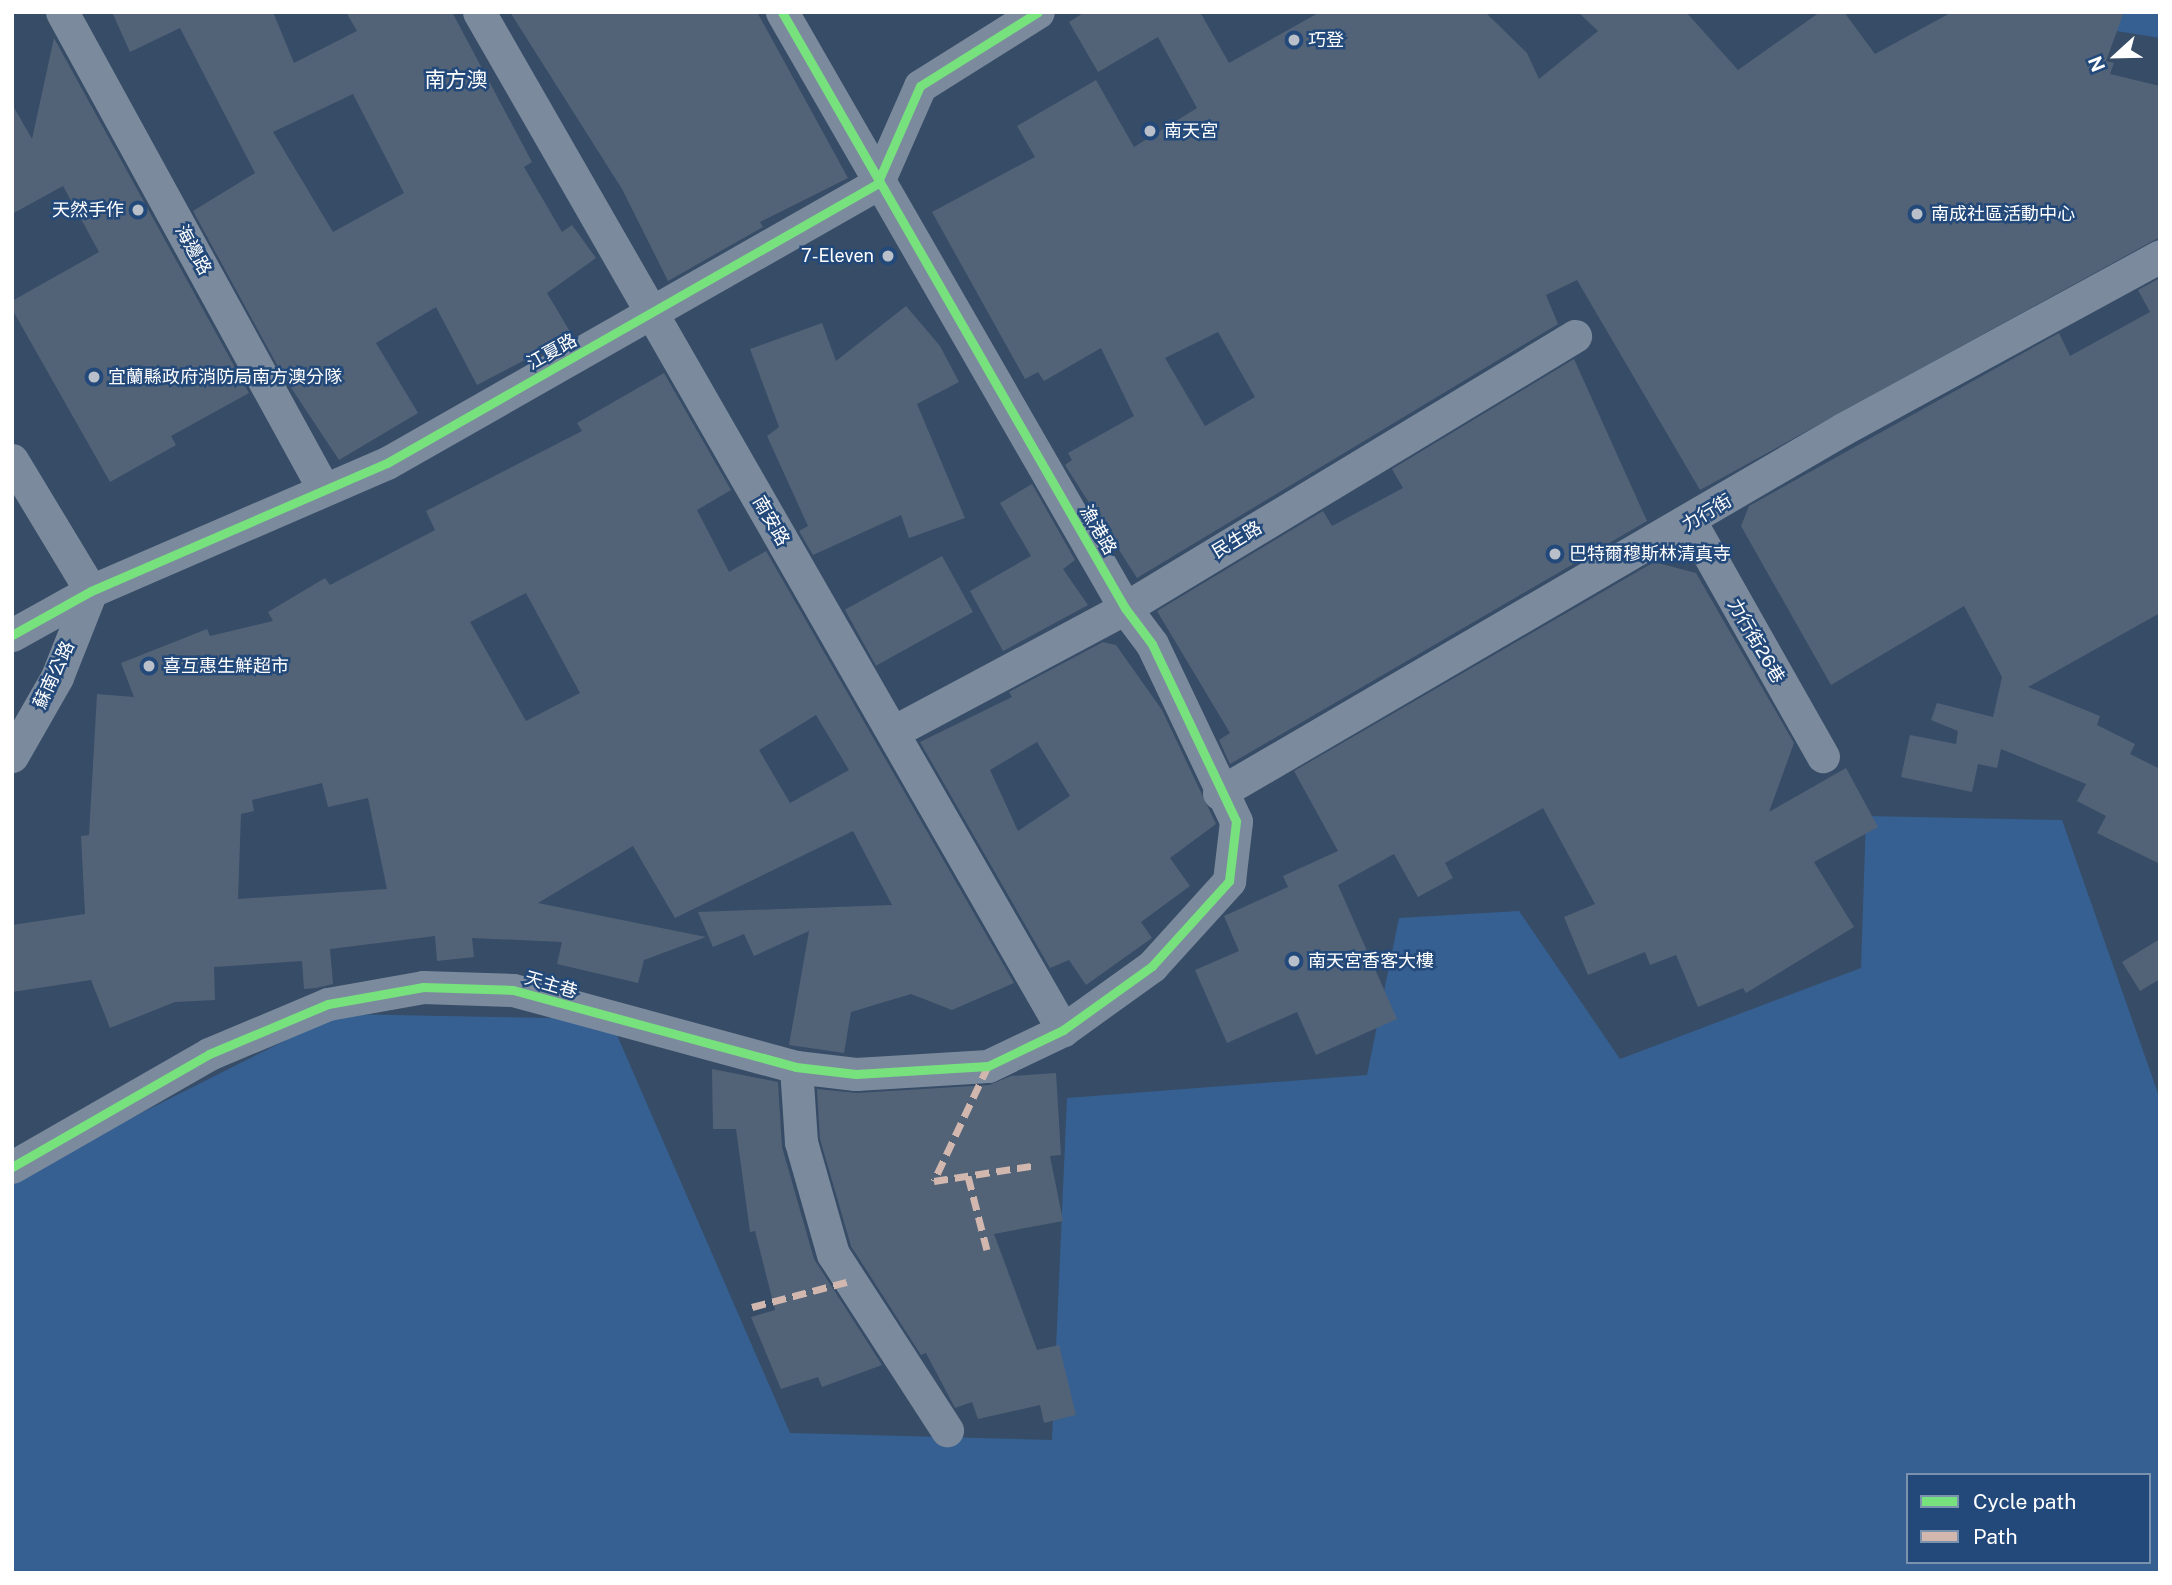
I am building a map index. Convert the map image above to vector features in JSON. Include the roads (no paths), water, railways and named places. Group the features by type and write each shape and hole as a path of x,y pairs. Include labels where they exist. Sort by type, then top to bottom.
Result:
{"street":[{"name":"海邊路","path":"62,12 323,488"},
{"name":"南安路","path":"479,12 1063,1030"},
{"name":"漁港路","path":"782,12 877,184 1125,607 1152,644 1219,793 1236,821 1229,881 1152,966 1063,1030"},
{"path":"877,184 920,86 1038,12"},
{"name":"江夏路","path":"12,635 91,591 323,488 387,463 877,184"},
{"name":"力行街","path":"1219,793 1691,523 1843,429 2160,256"},
{"name":"民生路","path":"892,732 1125,607 1574,336"},
{"path":"12,460 91,591"},
{"name":"力行街26巷","path":"1691,523 1823,756"},
{"name":"蘇南公路","path":"12,756 57,677 91,591"},
{"name":"天主巷","path":"12,1167 208,1054 328,1004 424,987 513,990 796,1067 856,1074 988,1066 1063,1030"},
{"path":"796,1067 801,1142 833,1254 947,1430"}],"place":[{"name":"巧登","path":"1294,40"},
{"name":"南天宮","path":"1150,131"},
{"name":"天然手作","path":"138,210"},
{"name":"南成社區活動中心","path":"1917,214"},
{"name":"7-Eleven","path":"888,256"},
{"name":"宜蘭縣政府消防局南方澳分隊","path":"94,377"},
{"name":"巴特爾穆斯林清真寺","path":"1555,554"},
{"name":"喜互惠生鮮超市","path":"149,666"},
{"name":"南天宮香客大樓","path":"1294,961"}],"district":[{"name":"南方澳","path":"456,80"}]}
